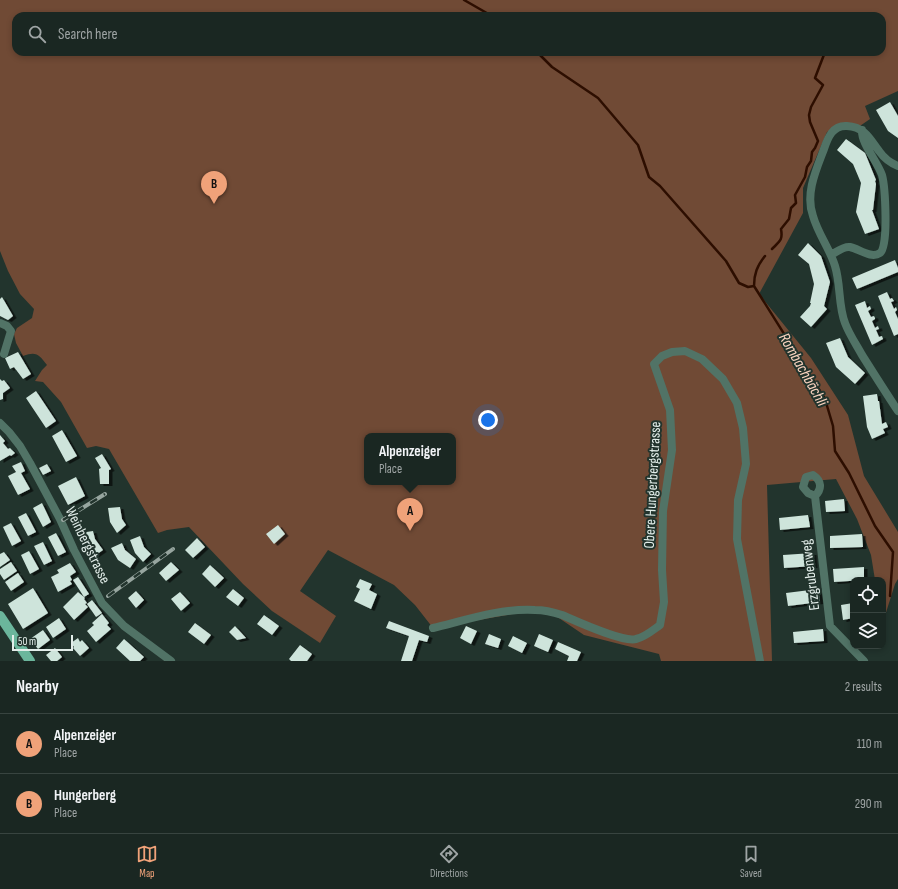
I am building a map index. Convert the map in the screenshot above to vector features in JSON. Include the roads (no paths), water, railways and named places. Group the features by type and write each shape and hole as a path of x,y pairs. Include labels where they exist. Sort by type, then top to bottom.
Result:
{"main road":[{"path":"0,616 30,661"}],"street":[{"path":"898,166 887,160 868,135 862,130 846,126 836,128 828,136 812,180 810,205 813,217 837,271 843,316 848,332 898,411"},
{"path":"831,255 844,248 850,247 873,255 879,254 883,250 885,192 882,176 877,162 862,135 862,130"},
{"path":"0,323 7,326 11,331 4,354"},
{"name":"Obere Hungerbergstrasse","path":"433,628 497,613 518,610 536,610 560,615 594,629 635,640 648,634 660,625 664,602 662,570 663,511 672,450 670,410 654,364 662,356 672,352 685,351 702,359 723,379 737,403 743,428 746,464 738,500 737,539 760,661"},
{"name":"Weinbergstrasse","path":"0,423 20,446 30,463 102,603 124,626 171,661"},
{"name":"Erzgrubenweg","path":"815,496 830,626 864,661"}],"waterway":[{"path":"464,0 485,12"},
{"path":"541,56 552,67 598,98 638,145 649,177 660,186 726,261 739,283 748,287 754,286"},
{"name":"Rombachbächli","path":"772,249 779,242 782,236 781,229 789,219 791,208 796,203 795,195 805,177 807,167 811,161 812,152 818,141 810,122 809,115 811,107 823,85 815,78 823,56"},
{"name":"Rombachbächli","path":"765,256 756,270 754,286 825,399 833,426 835,451 849,473 875,526 893,552 890,596"}],"railway":[{"path":"63,520 105,494"},
{"path":"108,596 173,549"}],"place":[{"name":"Hungerberg","path":"214,204"},
{"name":"Alpenzeiger","path":"410,531"}]}
